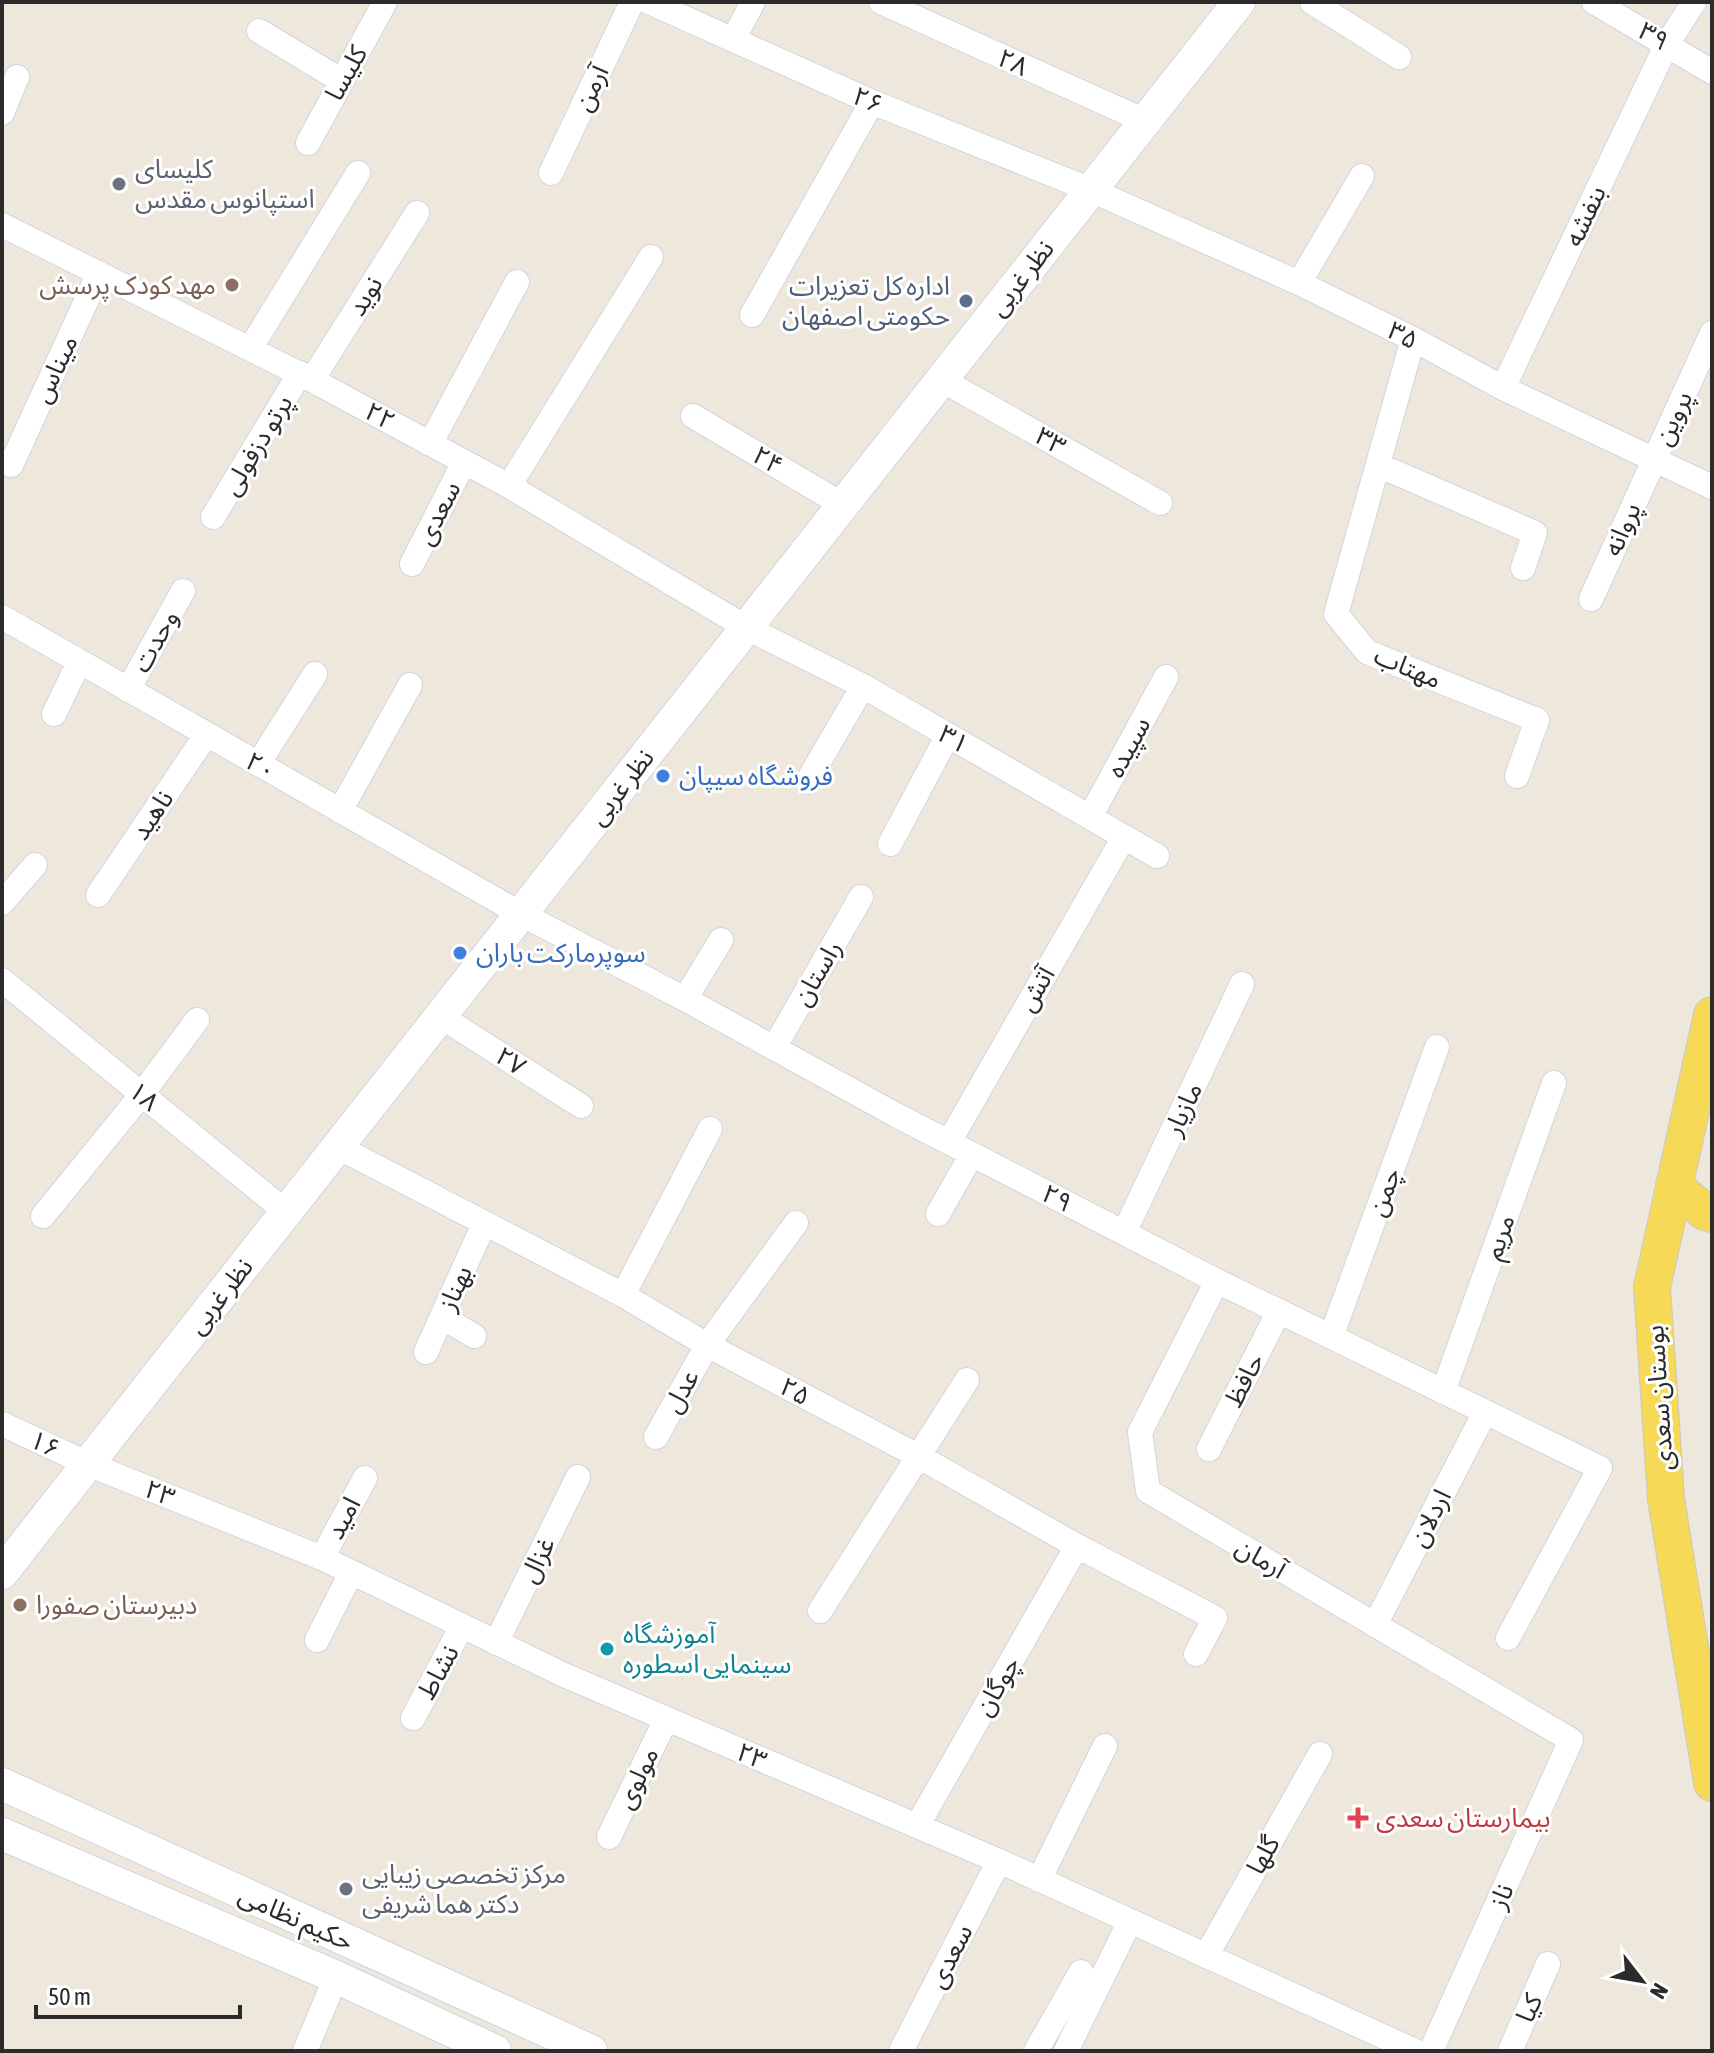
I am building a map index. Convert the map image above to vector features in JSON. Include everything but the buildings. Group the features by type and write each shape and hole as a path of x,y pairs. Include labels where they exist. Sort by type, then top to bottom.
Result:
{"main road":[{"name":"نظر غربی","path":"2,1573 1239,2"},
{"name":"بوستان سعدی","path":"1712,1015 1652,1287 1666,1499 1712,1783"},
{"path":"1674,1186 1705,1212 1712,1214"},
{"name":"حکیم نظامی","path":"2,1784 591,2051"},
{"name":"حکیم نظامی","path":"2,1834 336,1977 495,2051"}],"street":[{"name":"کلیسا","path":"308,143 385,2"},
{"name":"آرمن","path":"551,173 632,2"},
{"name":"۲۶","path":"649,2 872,102 1091,190"},
{"path":"733,40 753,2"},
{"name":"۲۸","path":"881,2 1145,121"},
{"path":"1312,2 1399,57"},
{"name":"۳۹","path":"1594,2 1712,72"},
{"name":"بنفشه","path":"1503,388 1667,44 1694,2"},
{"path":"259,31 342,81"},
{"path":"2,113 17,77"},
{"path":"752,315 872,102"},
{"path":"250,349 358,173"},
{"path":"1299,283 1362,176"},
{"name":"۳۵","path":"1091,190 1299,283 1503,388 1712,487"},
{"name":"نوید","path":"306,377 417,213"},
{"name":"۲۲","path":"2,225 306,377 509,486 747,628"},
{"path":"509,486 651,257"},
{"name":"میناس","path":"11,465 99,273"},
{"path":"430,444 517,282"},
{"name":"پروین","path":"1653,460 1712,333"},
{"name":"مهتاب","path":"1413,339 1336,614 1367,652 1537,720 1517,776"},
{"name":"پرتو دزفولی","path":"213,517 306,377"},
{"name":"۳۳","path":"942,380 1160,503"},
{"name":"۲۴","path":"693,416 843,505"},
{"name":"پروانه","path":"1591,599 1653,460"},
{"name":"سعدی","path":"412,564 464,462"},
{"path":"1378,465 1535,533 1523,568"},
{"name":"وحدت","path":"128,690 183,591"},
{"name":"۲۰","path":"2,617 521,914"},
{"name":"۳۱","path":"747,628 863,686 1157,856"},
{"path":"54,714 79,662"},
{"path":"258,764 315,674"},
{"name":"سپیده","path":"1090,817 1166,677"},
{"path":"340,811 410,685"},
{"path":"807,782 863,686"},
{"name":"ناهید","path":"98,895 206,735"},
{"path":"890,844 948,735"},
{"name":"آتش","path":"949,1142 1124,837"},
{"path":"2,903 35,865"},
{"name":"راستان","path":"774,1048 861,897"},
{"name":"۲۹","path":"521,914 1217,1281 1600,1468 1508,1638"},
{"path":"685,999 721,940"},
{"name":"۱۸","path":"2,980 286,1212"},
{"name":"مازیار","path":"1124,1233 1242,984"},
{"name":"۲۷","path":"440,1016 581,1106"},
{"path":"43,1216 142,1094 197,1020"},
{"name":"چمن","path":"1331,1337 1437,1047"},
{"name":"مریم","path":"1443,1392 1554,1083"},
{"path":"623,1295 710,1129"},
{"name":"۲۵","path":"338,1147 623,1295 707,1345 1215,1618 1196,1654"},
{"path":"938,1214 972,1154"},
{"name":"عدل","path":"656,1437 707,1345 796,1223"},
{"name":"بهناز","path":"426,1352 484,1224"},
{"name":"آرمان","path":"1217,1281 1140,1432 1148,1491 1571,1740"},
{"name":"حافظ","path":"1209,1449 1279,1311"},
{"path":"442,1317 474,1336"},
{"path":"820,1611 967,1380"},
{"name":"اردلان","path":"1375,1625 1485,1412"},
{"name":"۱۶","path":"2,1424 88,1464"},
{"name":"۲۳","path":"88,1464 322,1558 496,1643 999,1861 1415,2051"},
{"name":"غزال","path":"496,1643 578,1477"},
{"name":"امید","path":"322,1558 365,1478"},
{"name":"چوگان","path":"917,1826 1077,1546"},
{"path":"317,1640 351,1573"},
{"name":"نشاط","path":"413,1718 462,1626"},
{"name":"مولوی","path":"609,1837 666,1719"},
{"name":"ناز","path":"1431,2051 1571,1740"},
{"path":"1039,1880 1105,1746"},
{"name":"گلها","path":"1206,1956 1320,1754"},
{"name":"سعدی","path":"901,2051 999,1861"},
{"path":"1066,2051 1130,1921"},
{"name":"کیا","path":"1510,2051 1548,1964"},
{"path":"1036,2051 1081,1972"},
{"path":"305,2051 336,1977"}],"place":[{"name":"کلیسای استپانوس مقدس","path":"119,184"},
{"name":"مهد کودک پرسش","path":"232,285"},
{"name":"اداره کل تعزیرات حکومتی اصفهان","path":"966,301"},
{"name":"فروشگاه سیپان","path":"663,776"},
{"name":"سوپرمارکت باران","path":"460,953"},
{"name":"دبیرستان صفورا","path":"20,1605"},
{"name":"آموزشگاه سینمایی اسطوره","path":"607,1649"},
{"name":"بیمارستان سعدی","path":"1358,1818"},
{"name":"مرکز تخصصی زیبایی دکتر هما شریفی","path":"346,1889"}]}
